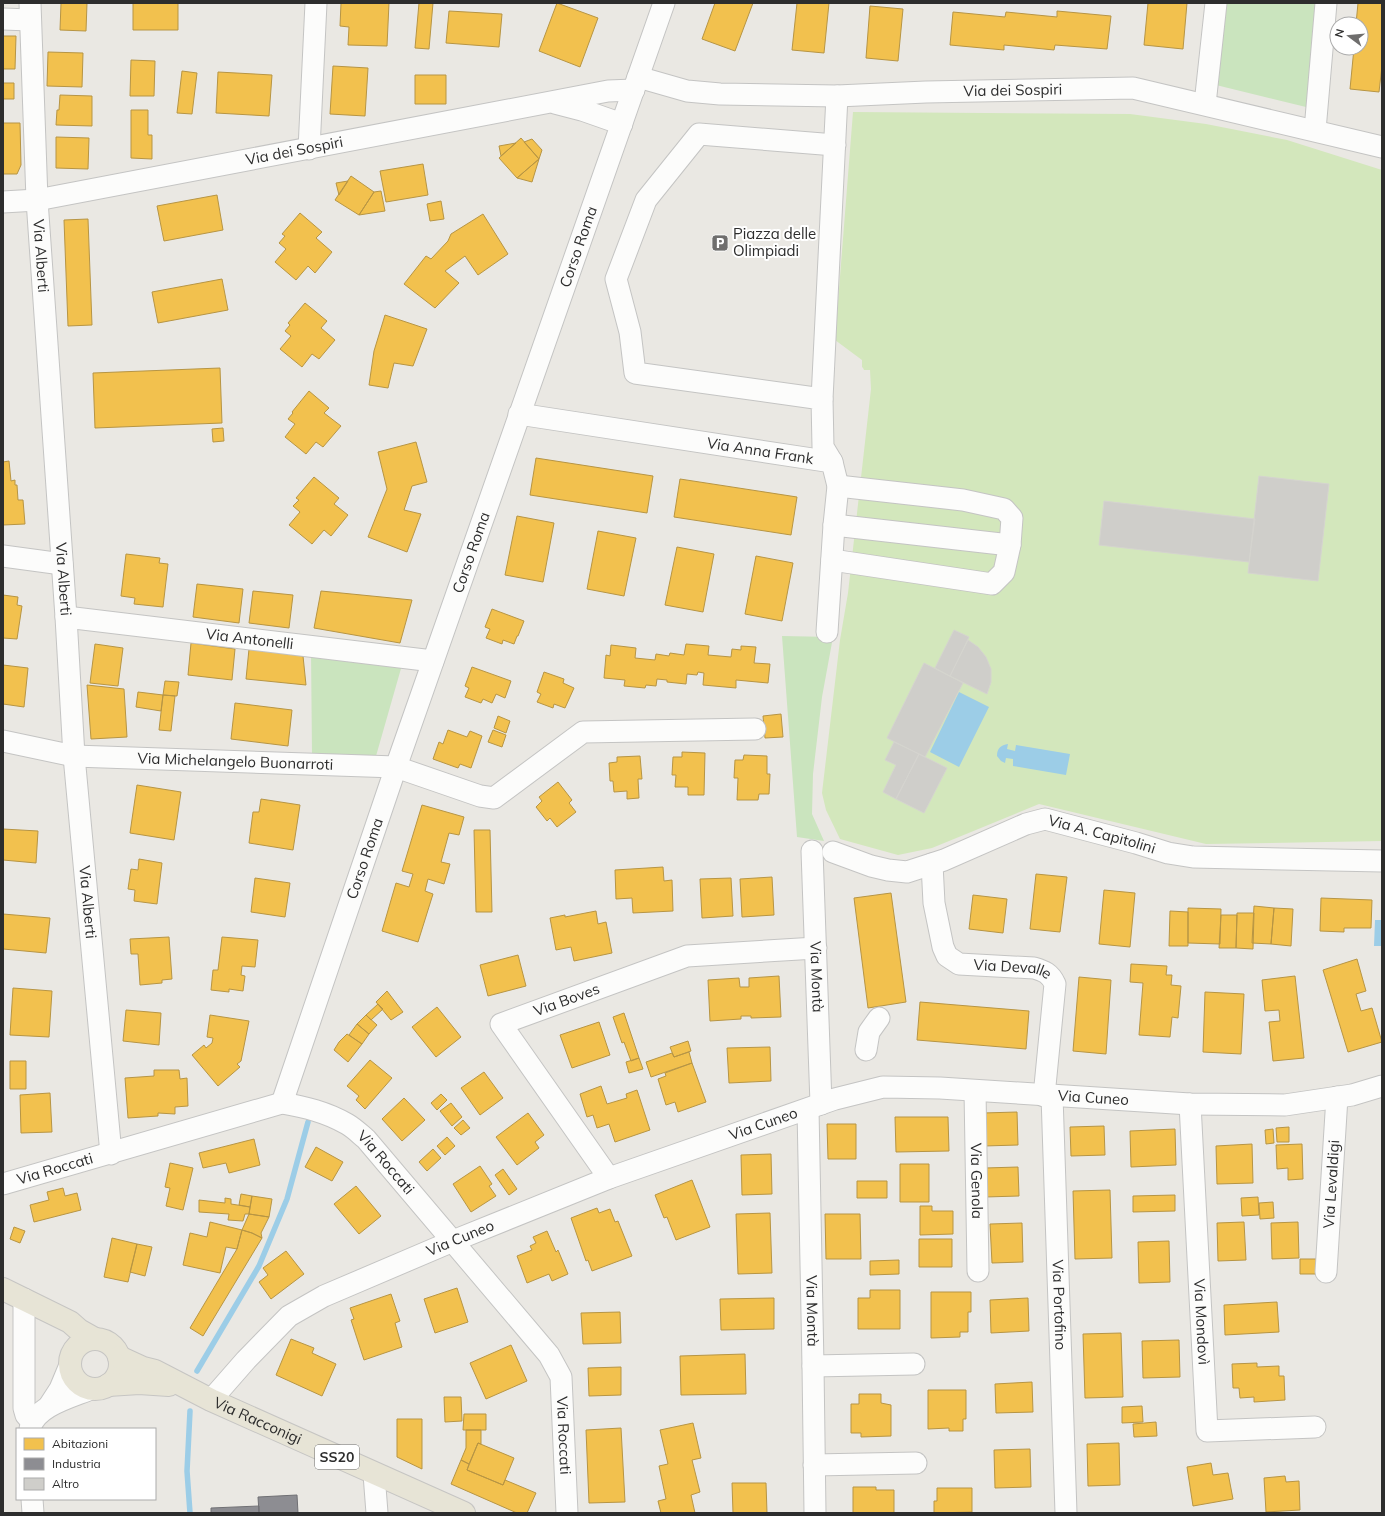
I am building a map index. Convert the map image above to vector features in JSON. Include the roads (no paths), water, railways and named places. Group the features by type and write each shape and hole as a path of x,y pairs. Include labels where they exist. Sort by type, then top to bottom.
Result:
{"main road":[{"path":"3,1289 70,1322 79,1330 95,1339"},
{"path":"33,1304 58,1326 66,1338 71,1374 76,1381 83,1386 100,1387 114,1380 120,1365 119,1357 110,1344 103,1340 95,1339 87,1340 74,1349 70,1362"},
{"name":"Via Racconigi","path":"119,1357 143,1368 155,1371 211,1400 464,1513"},
{"name":"Via Racconigi","path":"100,1387 139,1383 183,1386"}],"street":[{"path":"309,149 316,3"},
{"name":"Corso Roma","path":"282,1104 396,767 664,3"},
{"path":"1205,104 1216,3"},
{"path":"1315,130 1326,3"},
{"path":"3,19 30,12"},
{"name":"Via Alberti","path":"30,12 37,200 66,617 74,756 111,1154"},
{"name":"Via dei Sospiri","path":"3,202 37,200 309,149 608,91 636,83 694,92 720,94 837,96 926,92 1133,88 1382,147"},
{"path":"832,462 822,447 822,399 837,96"},
{"name":"Via dei Sospiri","path":"551,102 582,110 622,124"},
{"path":"822,399 635,373 630,332 616,280 646,200 691,142 699,134 835,145"},
{"name":"Via Anna Frank","path":"519,414 832,462 838,486 827,632"},
{"path":"832,560 992,584 1004,572 1010,545 1012,518 1004,509 963,500 838,486"},
{"path":"834,525 1010,545"},
{"path":"3,556 62,564"},
{"name":"Via Antonelli","path":"66,617 433,661"},
{"name":"Via Michelangelo Buonarroti","path":"3,741 74,756 396,767 480,796 494,798 583,732 755,729"},
{"name":"Via A. Capitolini","path":"833,852 871,866 907,872 944,860 1026,824 1045,819 1168,853 1193,857 1382,861"},
{"name":"Via Montà","path":"812,850 816,948 814,1106 815,1513"},
{"name":"Via Devalle","path":"932,864 934,903 943,947 947,956 959,964 1034,968 1045,971 1052,977 1055,984 1048,1096"},
{"name":"Via Boves","path":"609,1178 501,1024 687,956 816,948"},
{"path":"866,1050 869,1032 879,1018"},
{"name":"Via Cuneo","path":"211,1400 246,1360 289,1316 324,1296 414,1259 453,1241 609,1178 835,1099 883,1087 1190,1104 1285,1105 1352,1095 1382,1086"},
{"name":"Via Genola","path":"975,1091 978,1271"},
{"name":"Via Portofino","path":"1048,1096 1066,1513"},
{"name":"Via Levaldigi","path":"1326,1272 1337,1097"},
{"name":"Via Roccati","path":"3,1184 282,1104 306,1107 347,1124 366,1139 549,1355 561,1377 567,1513"},
{"name":"Via Mondovì","path":"1190,1104 1207,1431 1315,1427"},
{"path":"33,1304 24,1408 31,1425 39,1414 49,1406 100,1387"},
{"path":"49,1406 60,1389 70,1362"},
{"path":"814,1366 914,1364"},
{"path":"814,1465 916,1463"},
{"path":"374,1474 377,1513"},
{"path":"32,1500 32,1513"}],"water":[{"path":"959,692 989,707 959,767 930,752"},
{"path":"1008,744 1007,749 1015,751 1016,745 1070,754 1066,775 1013,766 1013,759 1006,758 1005,763 1001,761 997,756 998,751 1001,746"},
{"path":"1375,920 1382,920 1382,946 1374,946"}],"waterway":[{"path":"197,1371 259,1266 287,1199 308,1122"},
{"path":"190,1411 187,1471 190,1513"}],"place":[{"name":"Piazza delle Olimpiadi","path":"720,243"}]}
